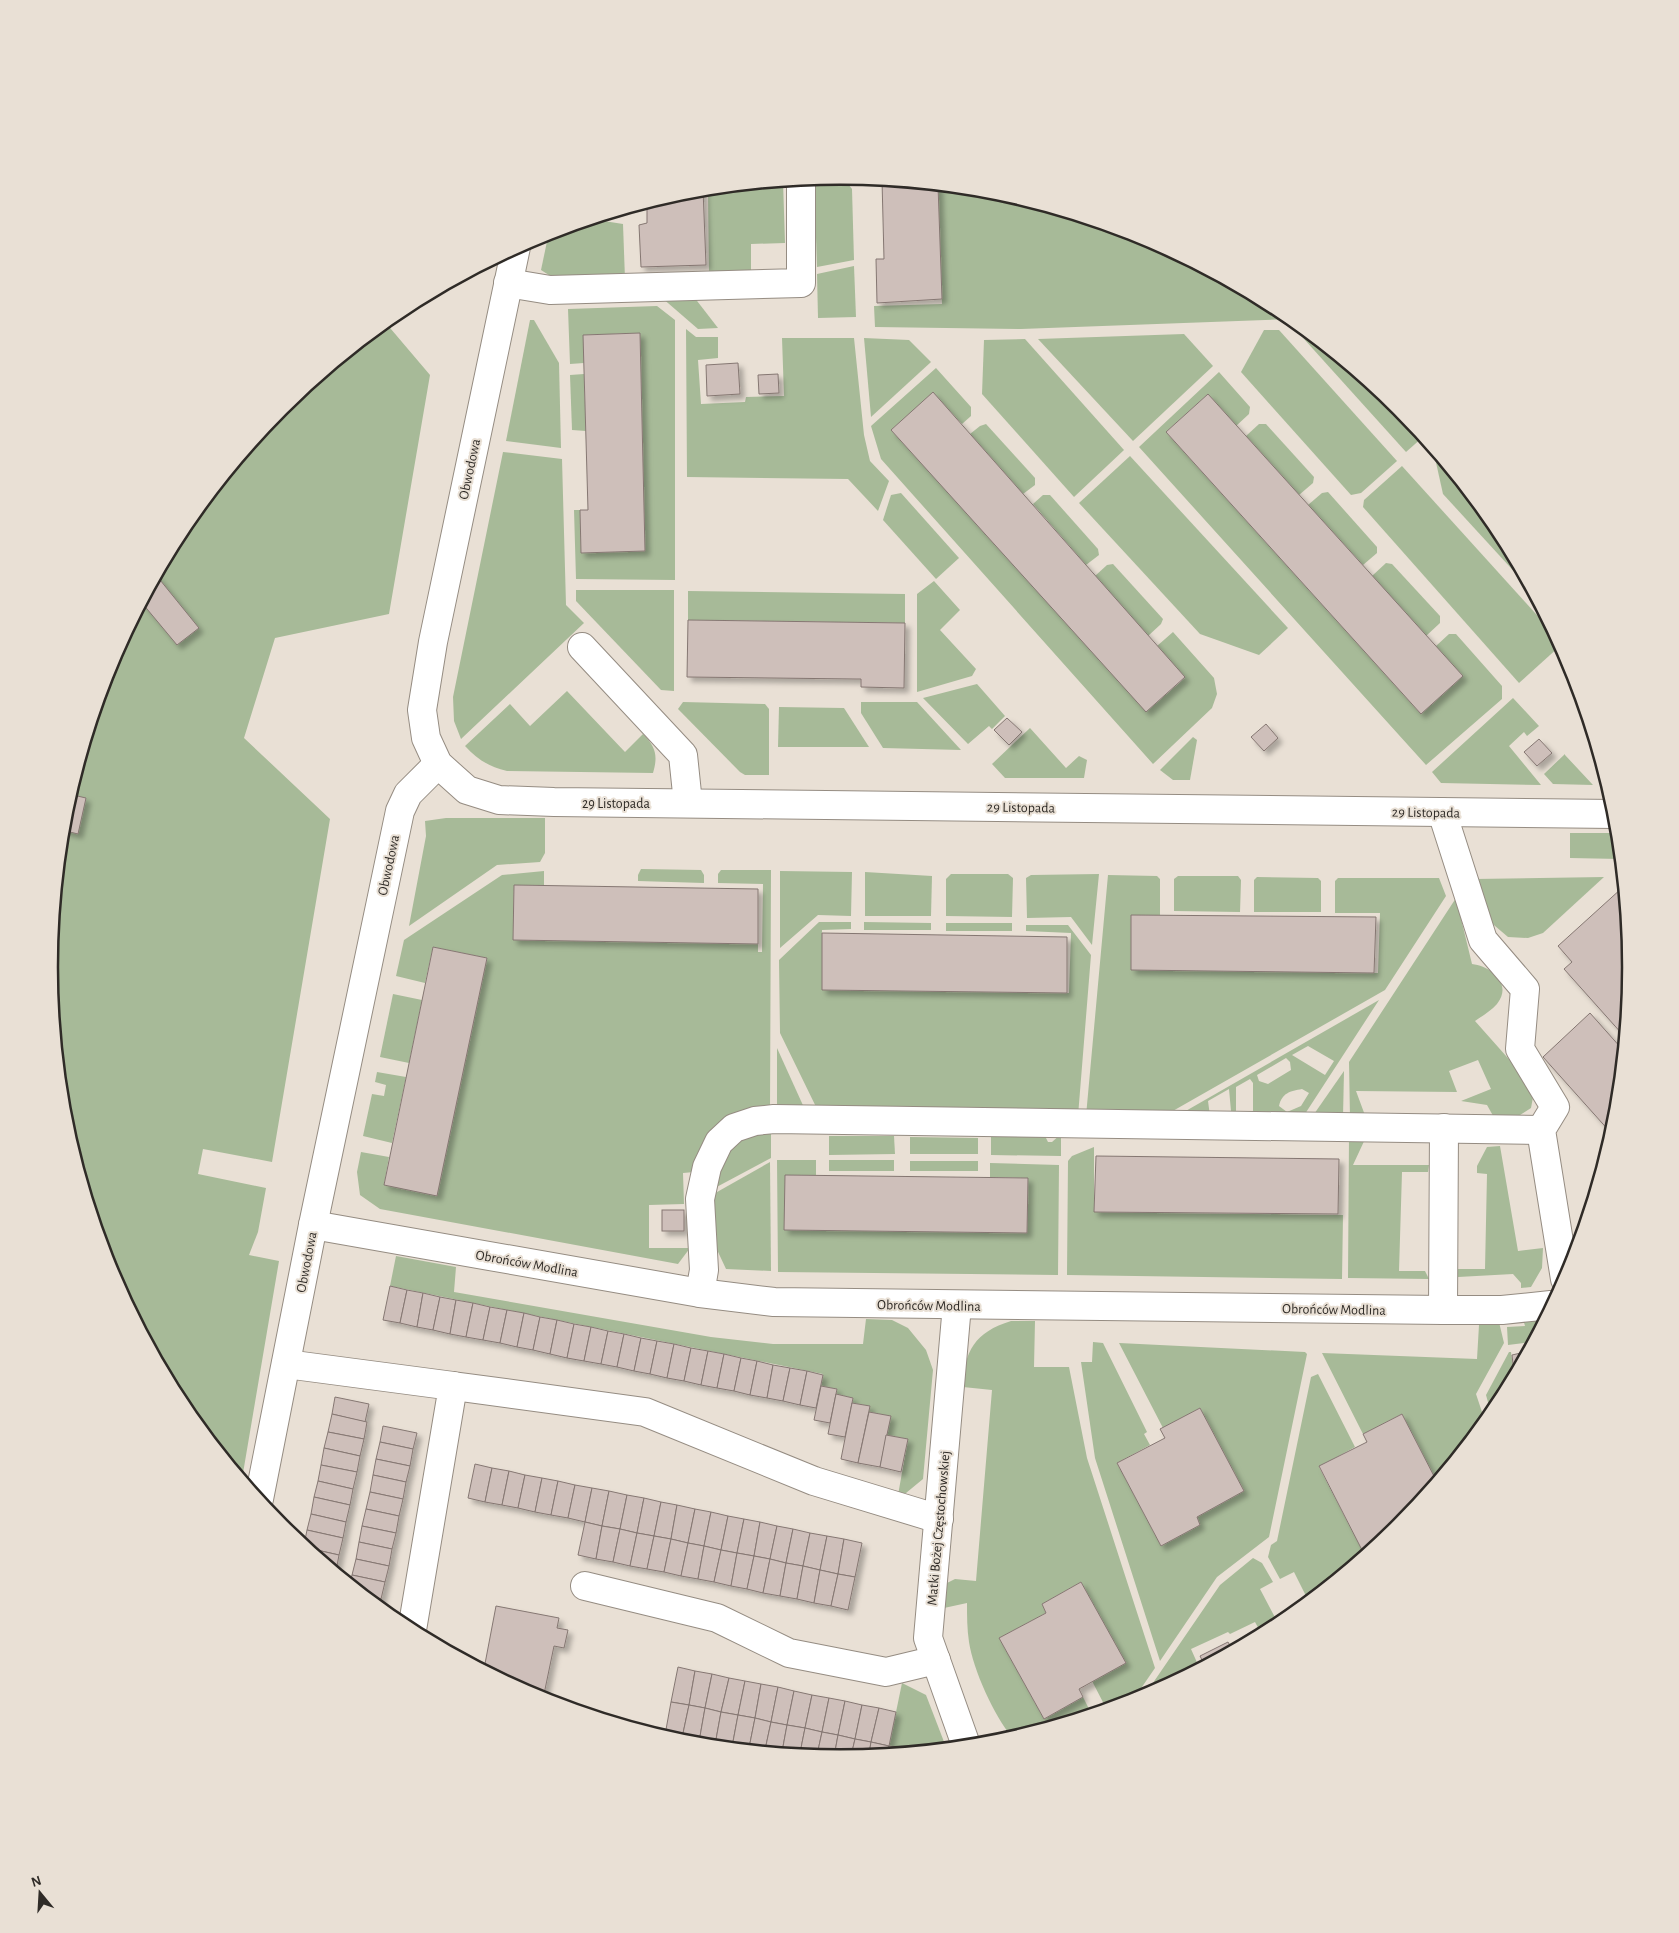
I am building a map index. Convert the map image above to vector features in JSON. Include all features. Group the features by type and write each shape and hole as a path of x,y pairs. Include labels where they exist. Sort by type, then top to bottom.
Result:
{"street":[{"path":"508,283 550,290 801,283 801,186"},
{"name":"Obwodowa","path":"261,1491 313,1225 400,811 408,794 438,764 426,738 422,710 426,679 514,256"},
{"path":"582,647 683,755 688,803"},
{"name":"29 Listopada","path":"438,764 467,790 499,800 1606,814"},
{"path":"1442,812 1483,940 1525,989 1520,1049 1554,1107 1541,1130 1562,1266"},
{"path":"700,1293 704,1270 700,1199 707,1167 720,1142 734,1128 755,1121 774,1119 1541,1130"},
{"path":"1443,1310 1444,1128"},
{"name":"Obrońców Modlina","path":"313,1225 700,1293 774,1302 1443,1310 1502,1310 1544,1306"},
{"name":"Matki Bożej Częstochowskiej","path":"957,1305 928,1638 964,1738"},
{"path":"286,1364 645,1412 814,1481 939,1518"},
{"path":"413,1622 453,1386"},
{"path":"585,1586 718,1618 790,1653 886,1672 936,1660"}],"green space":[{"path":"814,185 849,185 852,189 854,260 817,267"},
{"path":"783,186 785,243 751,244 751,270 746,275 709,276 708,196"},
{"path":"938,191 1042,211 1091,226 1139,244 1185,265 1230,289 1279,319 1021,329 875,327 874,306 942,304"},
{"path":"604,221 623,224 625,279 552,277 541,270 547,241"},
{"path":"854,266 856,317 818,318 817,274"},
{"path":"661,297 694,297 718,328 698,329"},
{"path":"657,306 675,320 675,580 576,579 574,510 580,510 581,553 645,551 640,333 584,335 584,363 570,364 568,309"},
{"path":"530,320 534,320 559,363 561,448 506,441"},
{"path":"389,327 430,375 389,614 275,638 244,738 330,819 272,1162 203,1149 198,1174 266,1188 258,1232 249,1255 279,1261 243,1472 219,1443 189,1401 162,1358 117,1266 99,1218 84,1169 64,1069 59,1018 59,915 64,864 84,764 99,715 117,667 162,575 189,532 219,490 252,451 324,379 363,346"},
{"path":"686,329 696,337 718,337 718,358 698,360 701,404 745,402 746,397 784,396 782,338 854,338 864,435 870,461 889,481 878,511 848,479 687,477"},
{"path":"1264,330 1279,330 1397,461 1361,493 1351,495 1241,372"},
{"path":"1184,334 1213,366 1133,441 1038,339"},
{"path":"1300,335 1355,379 1418,441 1406,452"},
{"path":"864,338 909,340 931,362 871,417"},
{"path":"1025,339 1124,450 1074,497 982,394 984,340"},
{"path":"936,368 971,407 971,416 962,424 933,393 891,430 1147,711 1185,678 1157,646 1173,632 1214,678 1217,694 1212,708 1153,764 881,459 871,426"},
{"path":"1219,372 1250,407 1249,414 1236,426 1208,394 1166,432 1421,714 1436,646 1449,634 1456,634 1502,686 1502,699 1426,765 1139,447"},
{"path":"584,374 586,431 572,430 570,375"},
{"path":"986,424 1035,478 1035,485 1023,494 970,434"},
{"path":"1259,424 1266,424 1314,477 1313,483 1299,495 1246,436"},
{"path":"503,452 562,459 566,605 584,623 461,739 454,721 453,697"},
{"path":"1130,456 1288,628 1259,655 1200,634 1079,503"},
{"path":"1436,461 1460,490 1490,532 1515,572 1443,494"},
{"path":"1402,466 1539,618 1555,651 1519,683 1363,507 1364,500"},
{"path":"1328,492 1377,547 1377,553 1363,565 1308,505 1322,493"},
{"path":"901,493 959,558 936,579 883,520 891,495"},
{"path":"1043,495 1050,495 1098,549 1099,555 1086,565 1033,504"},
{"path":"1386,563 1392,564 1440,616 1440,623 1426,636 1372,576"},
{"path":"1113,564 1163,619 1161,624 1148,636 1095,576 1107,565"},
{"path":"934,581 960,610 940,630 976,669 972,676 917,692 917,594"},
{"path":"576,590 674,590 674,691 661,690 576,601"},
{"path":"688,591 905,594 905,623 688,620"},
{"path":"977,684 1005,716 992,729 989,726 968,744 923,698"},
{"path":"567,691 625,752 643,734 651,743 655,752 653,773 507,771 484,762 465,746 510,704 530,726"},
{"path":"1513,698 1539,726 1527,736 1524,732 1509,746 1541,785 1441,783 1432,772"},
{"path":"683,702 765,704 769,709 769,775 745,775 740,772 678,709"},
{"path":"861,702 917,702 961,750 883,748 861,713"},
{"path":"779,707 844,708 869,747 778,747"},
{"path":"1030,728 1066,768 1079,756 1087,760 1084,778 1005,778 992,764"},
{"path":"1193,737 1197,740 1190,780 1173,780 1160,770"},
{"path":"1565,754 1593,785 1553,784 1544,774"},
{"path":"446,818 545,818 545,853 540,862 497,865 409,926 426,836 425,821"},
{"path":"1570,833 1609,833 1614,859 1570,858"},
{"path":"641,869 701,870 704,875 704,883 638,881"},
{"path":"721,870 771,870 770,1110 738,1112 721,1124 694,1172 683,1173 684,1204 649,1205 649,1248 690,1248 678,1264 380,1209 360,1195 357,1172 361,1152 389,1157 384,1185 437,1195 487,958 433,947 425,983 396,976 404,940 502,875 544,871 544,885 514,885 513,940 758,944 758,952 762,952 763,884 718,883 718,874"},
{"path":"780,871 852,872 851,916 818,915 780,948"},
{"path":"865,872 932,876 931,916 865,916"},
{"path":"951,874 1008,874 1013,878 1012,917 946,916 946,879"},
{"path":"1099,874 1092,945 1071,917 1027,918 1026,878 1031,875"},
{"path":"1108,875 1157,876 1160,879 1160,915 1132,915 1131,970 1378,973 1380,913 1335,913 1335,881 1338,878 1439,878 1446,896 1385,990 1164,1116 1086,1116"},
{"path":"1178,876 1238,876 1241,880 1240,912 1174,911 1174,879"},
{"path":"1257,877 1318,878 1321,881 1321,912 1254,912 1254,880"},
{"path":"1604,877 1543,933 1528,938 1508,937 1488,920 1474,879"},
{"path":"1456,898 1472,964 1486,968 1498,977 1503,990 1497,1004 1475,1021 1531,1084 1534,1092 1531,1108 1520,1115 1496,1121 1487,1105 1461,1101 1491,1089 1478,1060 1449,1071 1457,1092 1356,1091 1366,1118 1350,1118 1349,1062"},
{"path":"819,922 851,922 851,929 822,930 822,990 1069,993 1071,933 1026,931 1026,925 1068,925 1091,955 1078,1116 819,1113 780,1033 779,960"},
{"path":"864,922 931,923 931,930 864,930"},
{"path":"946,923 1012,923 1012,931 946,931"},
{"path":"393,994 422,1000 409,1063 380,1057"},
{"path":"1379,1000 1303,1117 1222,1116 1222,1111 1231,1111 1229,1089 1208,1101 1210,1116 1177,1116","holes":["1308,1046 1334,1061 1325,1075 1292,1055","1286,1058 1290,1062 1291,1070 1268,1084 1259,1081 1257,1075","1250,1079 1253,1083 1253,1111 1236,1111 1236,1087","1302,1089 1309,1093 1301,1106 1287,1112 1279,1106 1284,1095"]},
{"path":"777,1048 806,1112 777,1111"},
{"path":"1344,1071 1343,1117 1312,1117"},
{"path":"377,1072 406,1077 392,1143 363,1136 372,1094 384,1096 386,1085 375,1082"},
{"path":"771,1130 771,1158 711,1190 713,1179 738,1136"},
{"path":"991,1132 1044,1134 1048,1142 1052,1142 1061,1134 1061,1156 991,1155"},
{"path":"829,1136 894,1136 895,1154 829,1155"},
{"path":"910,1137 978,1138 978,1154 910,1154"},
{"path":"1349,1137 1366,1137 1353,1165 1429,1165 1428,1172 1402,1172 1399,1271 1425,1271 1429,1279 1348,1278"},
{"path":"1500,1146 1518,1251 1543,1248 1542,1268 1531,1287 1521,1288 1521,1283 1513,1274 1458,1277 1456,1269 1485,1269 1487,1174 1477,1173 1477,1166 1487,1147"},
{"path":"1094,1147 1094,1212 1343,1215 1342,1279 1067,1275 1068,1161 1072,1156"},
{"path":"777,1160 816,1160 816,1175 785,1175 785,1230 1027,1233 1028,1178 990,1177 990,1163 1059,1165 1058,1275 778,1272"},
{"path":"829,1160 894,1160 894,1171 829,1171"},
{"path":"910,1161 978,1161 978,1171 910,1171"},
{"path":"770,1162 771,1271 726,1269 712,1239 710,1196"},
{"path":"396,1256 456,1267 454,1292 711,1337 773,1344 863,1344 866,1319 892,1320 908,1328 926,1350 933,1370 923,1479 906,1493 898,1495 908,1439 886,1435 890,1416 869,1412 869,1406 852,1403 853,1398 836,1394 837,1389 821,1386 823,1374 390,1286"},
{"path":"1538,1318 1525,1343 1508,1345 1507,1327 1525,1326 1523,1319"},
{"path":"1011,1321 1035,1321 1034,1367 1069,1367 1087,1458 1155,1668 1141,1688 1103,1702 1092,1681 1125,1663 1081,1582 1042,1604 1046,1613 999,1638 1044,1719 1083,1697 1088,1708 1042,1722 1006,1730 992,1705 971,1653 968,1637 967,1603 944,1608 947,1583 955,1579 976,1581 992,1390 963,1387 964,1374 969,1353 974,1345 980,1337"},
{"path":"1499,1322 1504,1343 1476,1394 1482,1412 1460,1443 1433,1475 1402,1414 1363,1434 1322,1353 1477,1359 1479,1325"},
{"path":"1093,1342 1103,1343 1147,1432 1144,1434 1150,1445 1117,1463 1161,1546 1200,1525 1197,1517 1244,1491 1200,1408 1163,1428 1119,1343 1305,1352 1307,1354 1269,1537 1217,1577 1160,1661 1095,1458 1081,1362 1092,1362"},
{"path":"1509,1352 1511,1352 1513,1365 1488,1403 1486,1395"},
{"path":"1318,1374 1355,1447 1319,1467 1361,1548 1305,1595 1294,1572 1280,1579 1268,1557 1271,1545 1277,1541 1311,1377"},
{"path":"1253,1558 1262,1563 1273,1582 1260,1589 1275,1617 1258,1627 1255,1622 1191,1649 1197,1662 1153,1682 1220,1585"},
{"path":"902,1683 926,1695 944,1742 889,1746"}],"building":[{"path":"882,186 938,191 942,299 877,303 876,259 884,259"},
{"path":"703,197 706,265 641,267 639,225 647,223 647,209"},
{"path":"640,333 645,551 581,553 580,510 588,510 583,335"},
{"path":"738,363 740,394 707,396 706,365"},
{"path":"778,374 779,393 759,394 758,375"},
{"path":"933,392 1185,677 1146,712 891,430"},
{"path":"1208,394 1463,676 1421,714 1166,432"},
{"path":"160,580 199,628 177,645 145,607"},
{"path":"688,620 905,623 904,688 861,687 861,679 687,677"},
{"path":"1007,718 1022,732 1009,745 994,730"},
{"path":"1266,724 1278,738 1264,751 1251,737"},
{"path":"1539,739 1552,753 1537,766 1524,752"},
{"path":"77,796 86,798 78,834 70,832"},
{"path":"514,885 758,889 758,944 513,940"},
{"path":"1618,892 1622,967 1619,1030 1564,969 1572,962 1558,946"},
{"path":"1131,915 1376,917 1374,973 1131,970"},
{"path":"822,933 1067,937 1067,993 822,990"},
{"path":"433,947 487,958 437,1196 384,1185"},
{"path":"1590,1013 1617,1044 1605,1126 1543,1057"},
{"path":"1096,1156 1339,1159 1338,1214 1094,1212"},
{"path":"785,1175 1028,1178 1027,1233 784,1230"},
{"path":"662,1210 684,1210 684,1231 662,1231"},
{"path":"390,1286 407,1290 400,1323 383,1320"},
{"path":"407,1290 423,1293 417,1327 400,1323"},
{"path":"423,1293 440,1297 433,1330 417,1327"},
{"path":"440,1297 456,1300 450,1334 433,1330"},
{"path":"456,1300 473,1303 466,1337 450,1334"},
{"path":"473,1303 490,1307 483,1340 466,1337"},
{"path":"490,1307 507,1310 500,1343 483,1340"},
{"path":"507,1310 524,1313 517,1347 500,1343"},
{"path":"524,1313 540,1317 533,1350 517,1347"},
{"path":"540,1317 557,1320 550,1354 533,1350"},
{"path":"557,1320 574,1324 567,1358 550,1354"},
{"path":"574,1324 591,1327 584,1361 567,1358"},
{"path":"591,1327 608,1331 601,1364 584,1361"},
{"path":"608,1331 624,1334 617,1367 601,1364"},
{"path":"624,1334 641,1338 634,1371 617,1367"},
{"path":"641,1338 657,1341 650,1374 634,1371"},
{"path":"657,1341 674,1344 667,1378 650,1374"},
{"path":"674,1344 691,1348 684,1381 667,1378"},
{"path":"691,1348 708,1351 701,1385 684,1381"},
{"path":"708,1351 724,1354 717,1388 701,1385"},
{"path":"1519,1353 1513,1364 1512,1355"},
{"path":"724,1354 741,1358 734,1391 717,1388"},
{"path":"741,1358 757,1361 750,1395 734,1391"},
{"path":"757,1361 773,1365 767,1398 750,1395"},
{"path":"773,1365 790,1368 783,1401 767,1398"},
{"path":"790,1368 807,1371 800,1405 783,1401"},
{"path":"807,1371 823,1375 816,1408 800,1405"},
{"path":"821,1386 837,1389 830,1423 814,1420"},
{"path":"836,1394 853,1398 845,1437 828,1434"},
{"path":"335,1397 369,1404 365,1422 332,1414"},
{"path":"852,1403 870,1406 858,1463 841,1459"},
{"path":"1200,1408 1244,1491 1197,1517 1200,1525 1161,1546 1117,1463 1165,1438 1160,1429"},
{"path":"869,1412 891,1416 880,1467 858,1463"},
{"path":"332,1414 367,1422 364,1439 328,1432"},
{"path":"1402,1414 1433,1475 1392,1519 1361,1548 1319,1466 1367,1442 1363,1434"},
{"path":"383,1426 417,1433 413,1449 380,1442"},
{"path":"328,1432 364,1439 360,1456 324,1448"},
{"path":"886,1435 908,1439 901,1472 880,1467"},
{"path":"380,1442 413,1449 410,1466 376,1459"},
{"path":"324,1448 360,1456 357,1472 321,1465"},
{"path":"376,1459 410,1466 406,1482 373,1475"},
{"path":"475,1464 492,1468 485,1502 468,1498"},
{"path":"321,1465 357,1472 353,1489 318,1481"},
{"path":"492,1468 509,1471 502,1505 485,1502"},
{"path":"509,1471 525,1475 518,1508 502,1505"},
{"path":"373,1475 406,1482 403,1499 370,1492"},
{"path":"525,1475 542,1478 535,1512 518,1508"},
{"path":"542,1478 558,1481 551,1515 535,1512"},
{"path":"318,1481 353,1489 350,1505 314,1497"},
{"path":"558,1481 575,1485 568,1518 551,1515"},
{"path":"575,1485 592,1488 585,1522 568,1518"},
{"path":"592,1488 609,1491 602,1526 585,1522"},
{"path":"609,1491 627,1495 620,1529 602,1526"},
{"path":"370,1492 403,1499 399,1516 366,1509"},
{"path":"627,1495 644,1498 637,1533 620,1529"},
{"path":"314,1497 350,1505 346,1522 311,1514"},
{"path":"644,1498 661,1502 654,1536 637,1533"},
{"path":"661,1502 677,1505 671,1539 654,1536"},
{"path":"677,1505 695,1509 688,1543 671,1539"},
{"path":"366,1509 399,1516 396,1533 362,1526"},
{"path":"695,1509 711,1512 704,1546 688,1543"},
{"path":"711,1512 728,1516 721,1550 704,1546"},
{"path":"311,1514 346,1522 343,1538 307,1530"},
{"path":"728,1516 744,1519 737,1553 721,1550"},
{"path":"744,1519 760,1522 754,1556 737,1553"},
{"path":"585,1522 602,1526 596,1559 578,1555"},
{"path":"760,1522 777,1526 770,1559 754,1556"},
{"path":"362,1526 396,1533 392,1549 359,1542"},
{"path":"602,1526 620,1529 613,1562 596,1559"},
{"path":"777,1526 793,1529 786,1563 770,1559"},
{"path":"620,1529 637,1533 630,1566 613,1562"},
{"path":"793,1529 810,1533 803,1566 786,1563"},
{"path":"307,1530 343,1538 339,1555 321,1551 306,1537"},
{"path":"637,1533 654,1536 647,1569 630,1566"},
{"path":"810,1533 827,1536 820,1570 803,1566"},
{"path":"654,1536 671,1539 664,1572 647,1569"},
{"path":"827,1536 844,1539 838,1574 820,1570"},
{"path":"671,1539 688,1543 681,1576 664,1572"},
{"path":"844,1539 862,1543 855,1577 838,1574"},
{"path":"359,1542 392,1549 389,1566 356,1559"},
{"path":"688,1543 704,1546 698,1579 681,1576"},
{"path":"704,1546 721,1550 714,1582 698,1579"},
{"path":"721,1550 737,1553 731,1586 714,1582"},
{"path":"321,1551 339,1555 337,1565"},
{"path":"737,1553 754,1556 747,1589 731,1586"},
{"path":"754,1556 770,1559 763,1593 747,1589"},
{"path":"356,1559 389,1566 385,1582 352,1575"},
{"path":"770,1559 786,1563 780,1596 763,1593"},
{"path":"786,1563 803,1566 797,1599 780,1596"},
{"path":"803,1566 820,1570 814,1603 797,1599"},
{"path":"820,1570 838,1574 831,1606 814,1603"},
{"path":"838,1574 855,1577 848,1610 831,1606"},
{"path":"352,1575 385,1582 381,1599 363,1587 351,1577"},
{"path":"1081,1582 1126,1663 1079,1689 1083,1697 1044,1719 999,1638 1046,1613 1042,1604"},
{"path":"496,1606 559,1618 557,1628 568,1630 564,1648 554,1646 545,1691 485,1663"},
{"path":"1228,1642 1229,1644 1202,1659 1200,1656"},
{"path":"678,1667 695,1671 689,1705 671,1702"},
{"path":"695,1671 712,1674 705,1708 689,1705"},
{"path":"712,1674 729,1678 721,1712 705,1708"},
{"path":"729,1678 745,1681 738,1715 721,1712"},
{"path":"745,1681 761,1684 755,1718 738,1715"},
{"path":"761,1684 778,1687 771,1722 755,1718"},
{"path":"778,1687 794,1691 787,1725 771,1722"},
{"path":"794,1691 812,1695 805,1728 787,1725"},
{"path":"812,1695 829,1698 822,1732 805,1728"},
{"path":"829,1698 845,1701 838,1735 822,1732"},
{"path":"845,1701 862,1705 855,1739 838,1735"},
{"path":"671,1702 689,1705 683,1732 666,1728"},
{"path":"689,1705 705,1708 700,1735 683,1732"},
{"path":"862,1705 879,1708 871,1742 855,1739"},
{"path":"705,1708 721,1712 716,1738 700,1735"},
{"path":"879,1708 896,1712 889,1746 871,1742"},
{"path":"721,1712 738,1715 733,1741 716,1738"},
{"path":"738,1715 755,1718 750,1743 733,1741"},
{"path":"755,1718 771,1722 766,1745 750,1743"},
{"path":"771,1722 787,1725 783,1747 766,1745"},
{"path":"787,1725 805,1728 801,1748 783,1747"},
{"path":"805,1728 822,1732 818,1748 801,1748"},
{"path":"822,1732 838,1735 835,1749 818,1748"},
{"path":"838,1735 855,1739 853,1748 835,1749"},
{"path":"855,1739 871,1742 870,1748 853,1748"},
{"path":"871,1742 889,1746 889,1747 870,1748"}]}
